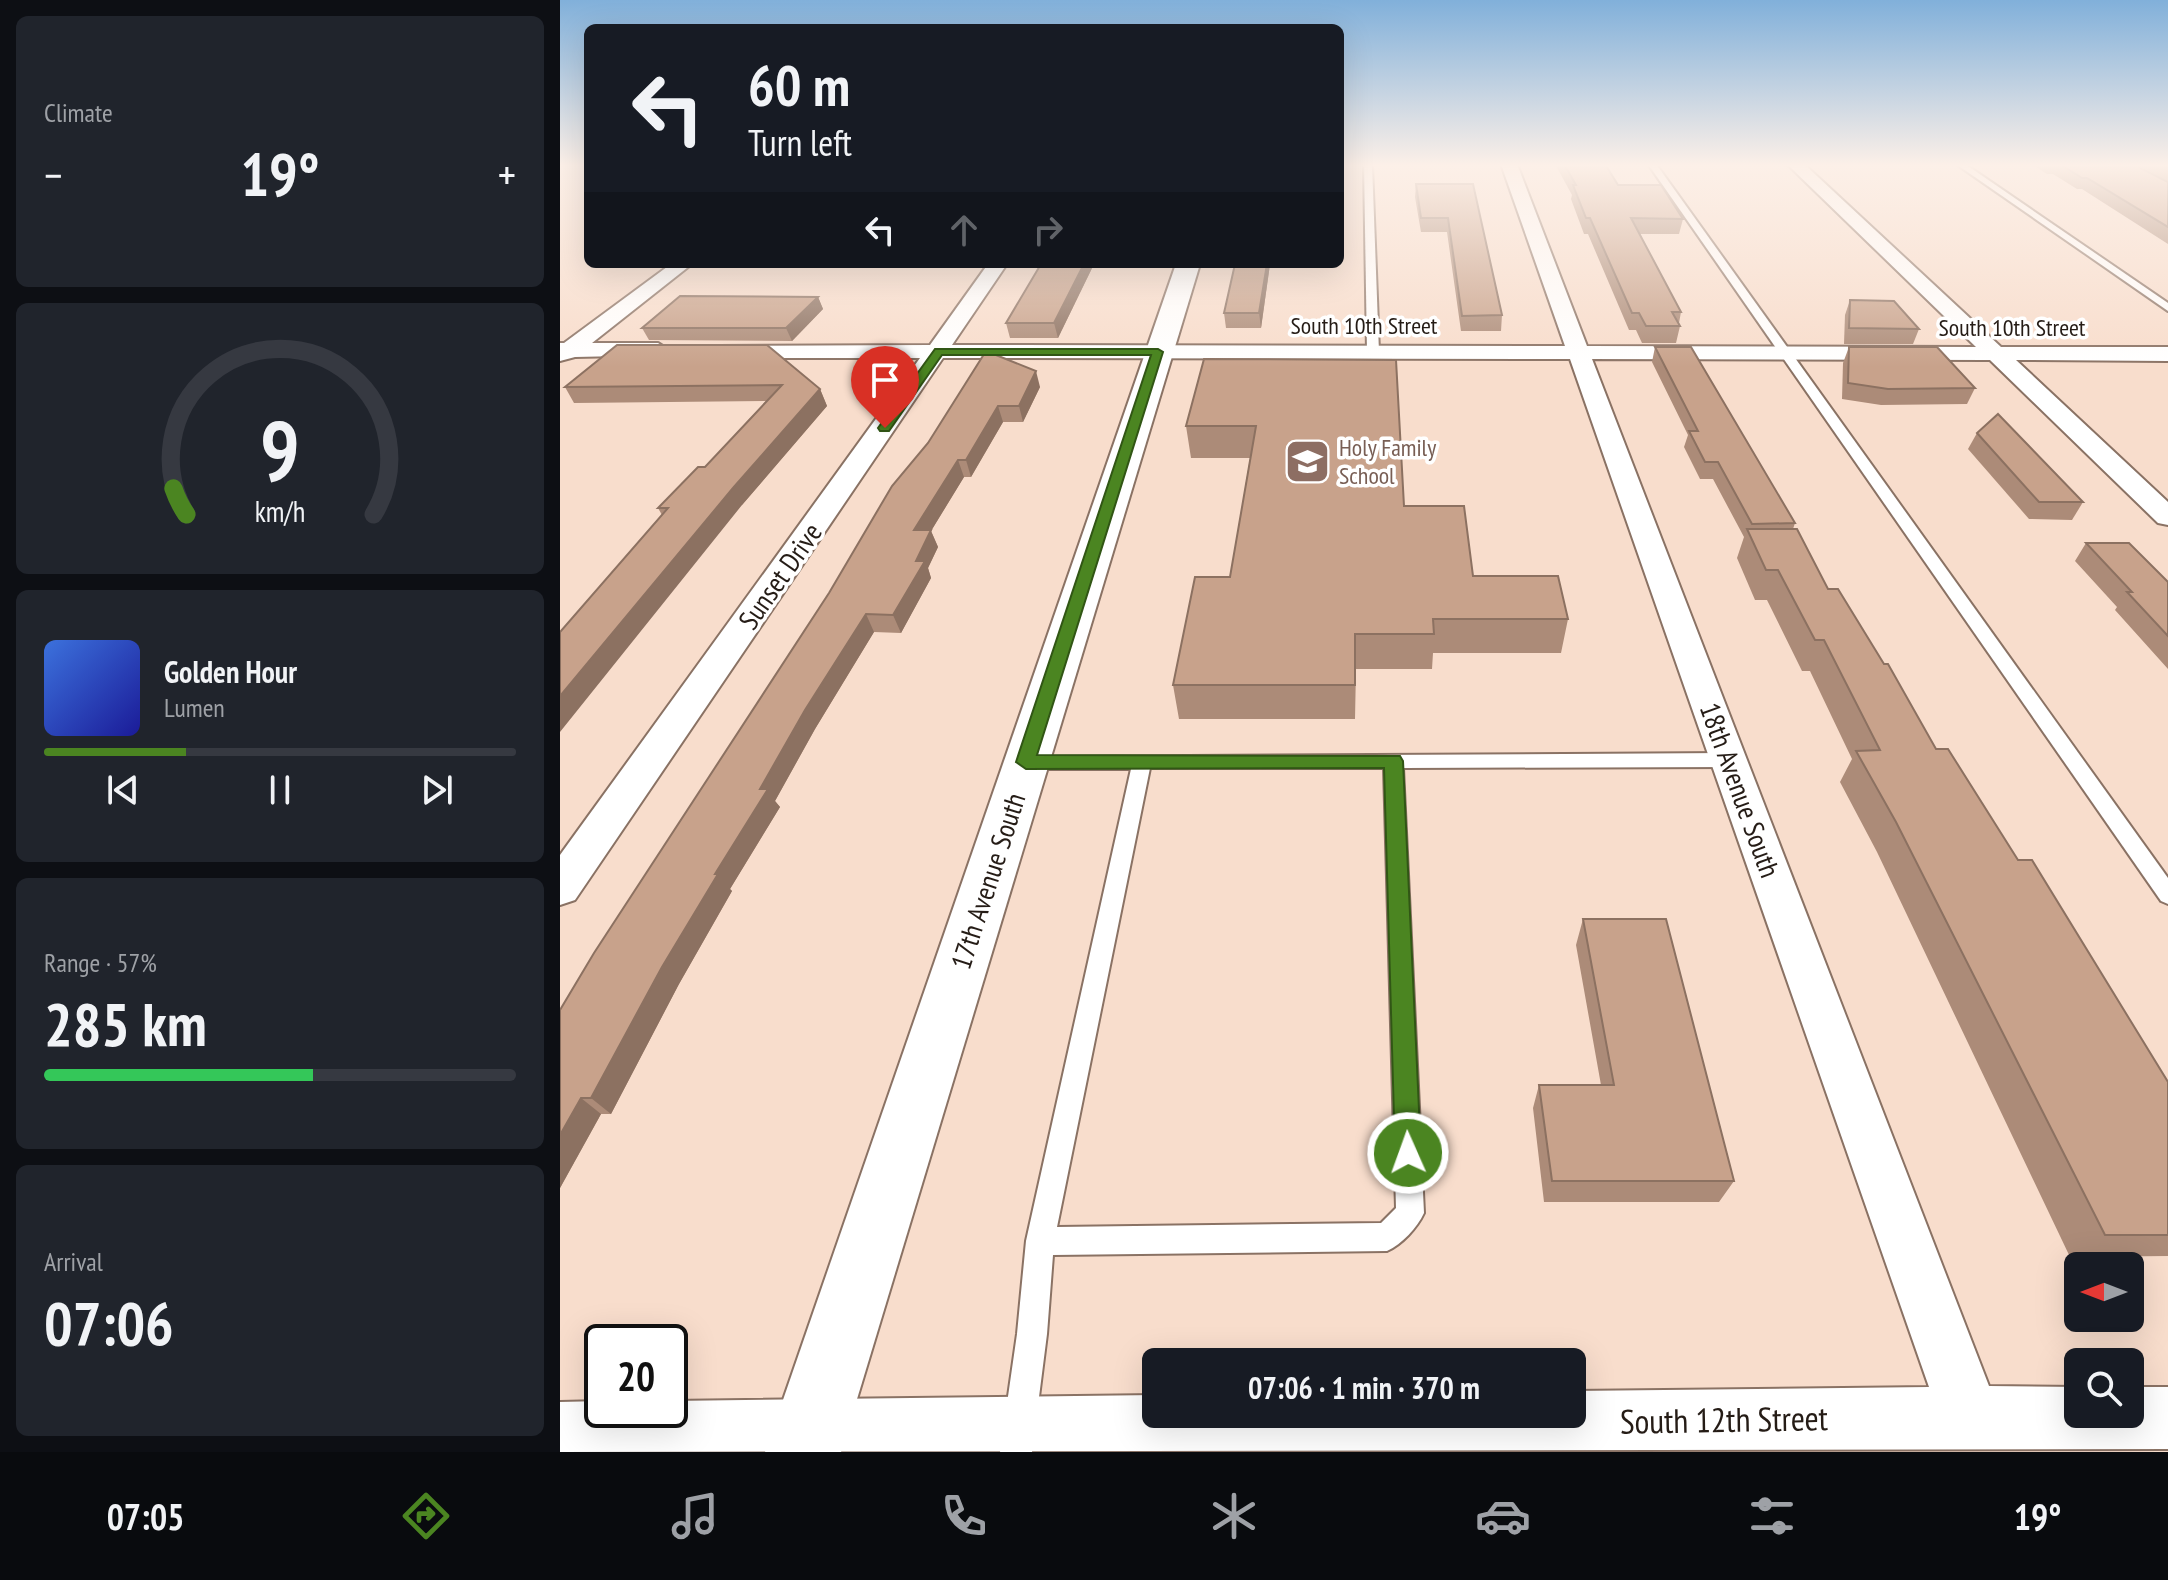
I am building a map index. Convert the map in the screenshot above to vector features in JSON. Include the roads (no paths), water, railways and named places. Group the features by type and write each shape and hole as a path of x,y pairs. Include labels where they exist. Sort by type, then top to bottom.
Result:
{"street":[{"name":"18th Avenue South","path":"1534,232 1970,1417"},
{"path":"1866,232 2168,517"},
{"path":"563,352 678,268"},
{"name":"Sunset Drive","path":"560,888 995,268"},
{"name":"17th Avenue South","path":"806,1442 1187,268"},
{"path":"563,352 678,350"},
{"name":"South 10th Street","path":"709,351 2168,354"},
{"name":"South 12th Street","path":"560,1433 806,1442 1018,1441 1970,1417 2168,1418"}],"lane":[{"path":"1370,232 1373,352"},
{"path":"1700,232 2168,895"},
{"path":"2058,232 2168,308"},
{"path":"1026,762 1728,760"},
{"path":"1040,1241 1387,1237 1410,1213 1393,761"},
{"path":"1018,1441 1040,1241 1142,762"}],"place":[{"name":"Holy Family School","path":"1308,462"}]}
